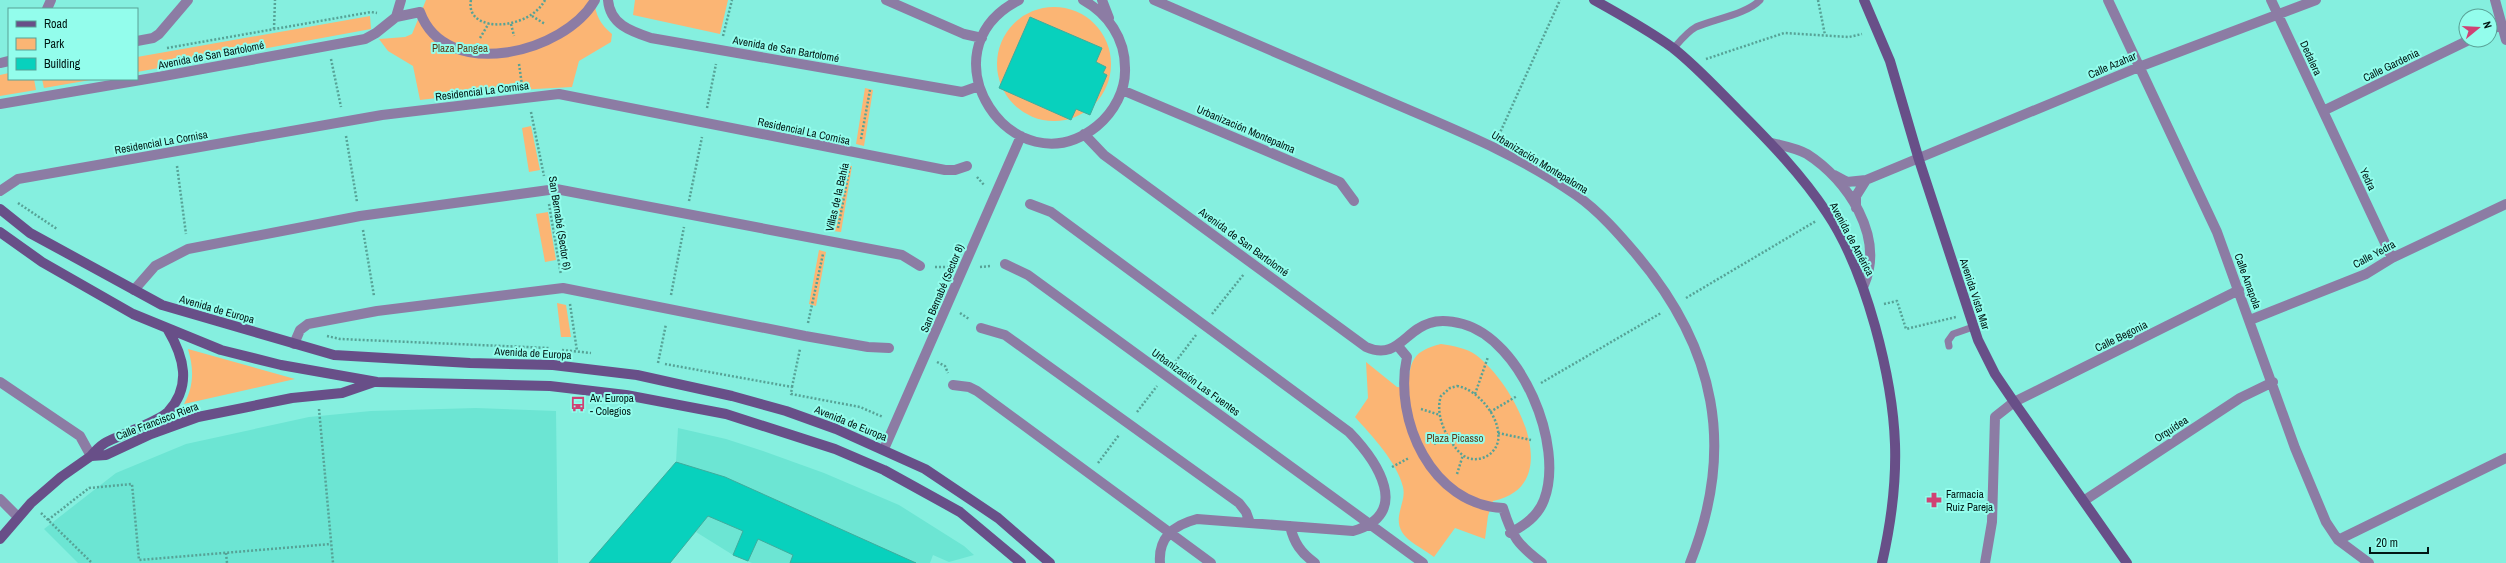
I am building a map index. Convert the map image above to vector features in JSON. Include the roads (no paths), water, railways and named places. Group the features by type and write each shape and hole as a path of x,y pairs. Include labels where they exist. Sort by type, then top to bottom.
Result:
{"street":[{"path":"138,41 153,38 159,34 188,0"},
{"path":"396,17 401,0"},
{"name":"Avenida de San Bartolomé","path":"0,104 365,39 376,33 396,17 420,12 425,24 442,41 456,48 480,53 504,53 533,47 561,34 580,20 595,0"},
{"name":"Avenida de San Bartolomé","path":"608,0 612,17 618,23 634,32 651,38 962,92 979,86"},
{"path":"886,0 964,34 982,38"},
{"path":"1019,0 999,14 982,38 976,66 979,86 988,108 997,119 1021,136 1050,142 1064,141 1084,134 1103,121 1112,110 1122,90 1126,68 1124,54 1102,0"},
{"path":"1082,0 1104,15 1113,27"},
{"name":"Urbanización Montepaloma","path":"1154,0 1494,146 1577,196 1603,219 1650,270 1674,305 1690,335 1704,373 1712,402 1715,437 1709,506 1703,529 1690,563"},
{"name":"Avenida de América","path":"1594,0 1673,49 1691,64 1772,143 1828,214 1864,285 1884,360 1895,427 1893,495 1889,530 1882,563"},
{"name":"Avenida Vista Mar","path":"1864,0 1877,27 1890,61 1919,160 1973,327 1995,374 2085,500 2127,563"},
{"name":"Calle Amapola","path":"2108,0 2139,67 2192,173 2217,232 2273,382 2295,448 2326,522 2338,540 2369,563"},
{"name":"Dedalera","path":"2271,0 2277,16 2323,111"},
{"name":"Calle Azahar","path":"1919,160 2139,67 2316,0"},
{"path":"2495,0 2506,40"},
{"name":"Calle Gardenia","path":"2323,111 2458,45"},
{"name":"Urbanización Montepalma","path":"1122,90 1340,182 1354,201"},
{"name":"Residencial La Cornisa","path":"1,190 18,179 343,122 559,94 858,154 946,170 955,170 967,166"},
{"name":"Yedra","path":"2323,111 2392,258"},
{"name":"Avenida de San Bartolomé","path":"1084,134 1104,155 1366,346 1382,351 1397,345 1429,323 1443,320 1464,325 1493,343 1518,371 1530,389 1545,429 1550,459 1549,481 1544,501 1534,516 1524,526 1510,533"},
{"name":"San Bernabé (Sector 8)","path":"884,449 1021,136"},
{"path":"1772,143 1789,147 1807,154 1834,175 1847,182 1866,180 1919,160"},
{"path":"1834,175 1847,191 1856,208 1868,239 1868,274 1864,285"},
{"name":"Avenida de América","path":"1856,208 1856,196 1866,180"},
{"path":"134,290 155,266 188,249 360,216 547,189 556,189 902,255 920,266"},
{"path":"1030,204 1051,212 1349,432 1365,449 1374,462 1386,489 1386,501 1369,524 1352,531 1197,519 1177,526 1169,533 1162,545 1160,563"},
{"name":"Calle Yedra","path":"2250,320 2366,274 2392,258 2506,204"},
{"name":"Avenida de Europa","path":"0,209 30,233 162,305 334,355 470,363 553,364 637,375 732,396 786,411 884,449 925,469 962,491 998,518 1050,563"},
{"path":"0,232 42,262 133,314 168,330 221,350 281,365 377,382 550,386 626,395 726,414 835,449 890,473 960,512 1021,563"},
{"name":"Urbanización Las Fuentes","path":"1005,264 1028,275 1423,563"},
{"path":"294,344 300,330 308,324 377,311 563,288 805,336 868,347 889,348"},
{"name":"Calle Begonia","path":"1985,563 1992,522 1995,418 2014,402 2239,290"},
{"path":"981,328 1005,335 1239,503 1246,512 1250,523"},
{"path":"0,382 80,436 91,456 102,443 167,412 181,391 185,376 178,345 168,330"},
{"path":"1397,345 1407,357 1404,384 1404,404 1412,430 1421,450 1436,474 1452,490 1473,503 1487,507 1503,508 1510,533 1525,550 1542,563"},
{"name":"Calle Francisco Riera","path":"0,538 31,503 61,477 91,456 106,455 151,434 198,417 250,405 342,392 377,382"},
{"name":"Orquídea","path":"2085,500 2240,398 2273,382"},
{"path":"953,385 969,387 977,391 1211,563"},
{"path":"2338,540 2506,458"},
{"path":"0,499 18,517"},
{"path":"1290,526 1293,539 1300,550 1315,563"}],"lane":[{"path":"1673,49 1688,32 1696,27 1755,5 1760,0"},
{"path":"1949,346 1948,341 1951,336 1973,327"}],"place":[{"name":"Av. Europa - Colegios","path":"578,404"},
{"name":"Farmacia Ruiz Pareja","path":"1934,500"}],"park label":[{"name":"Plaza Pangea","path":"460,48"},
{"name":"Plaza Picasso","path":"1455,438"}]}
